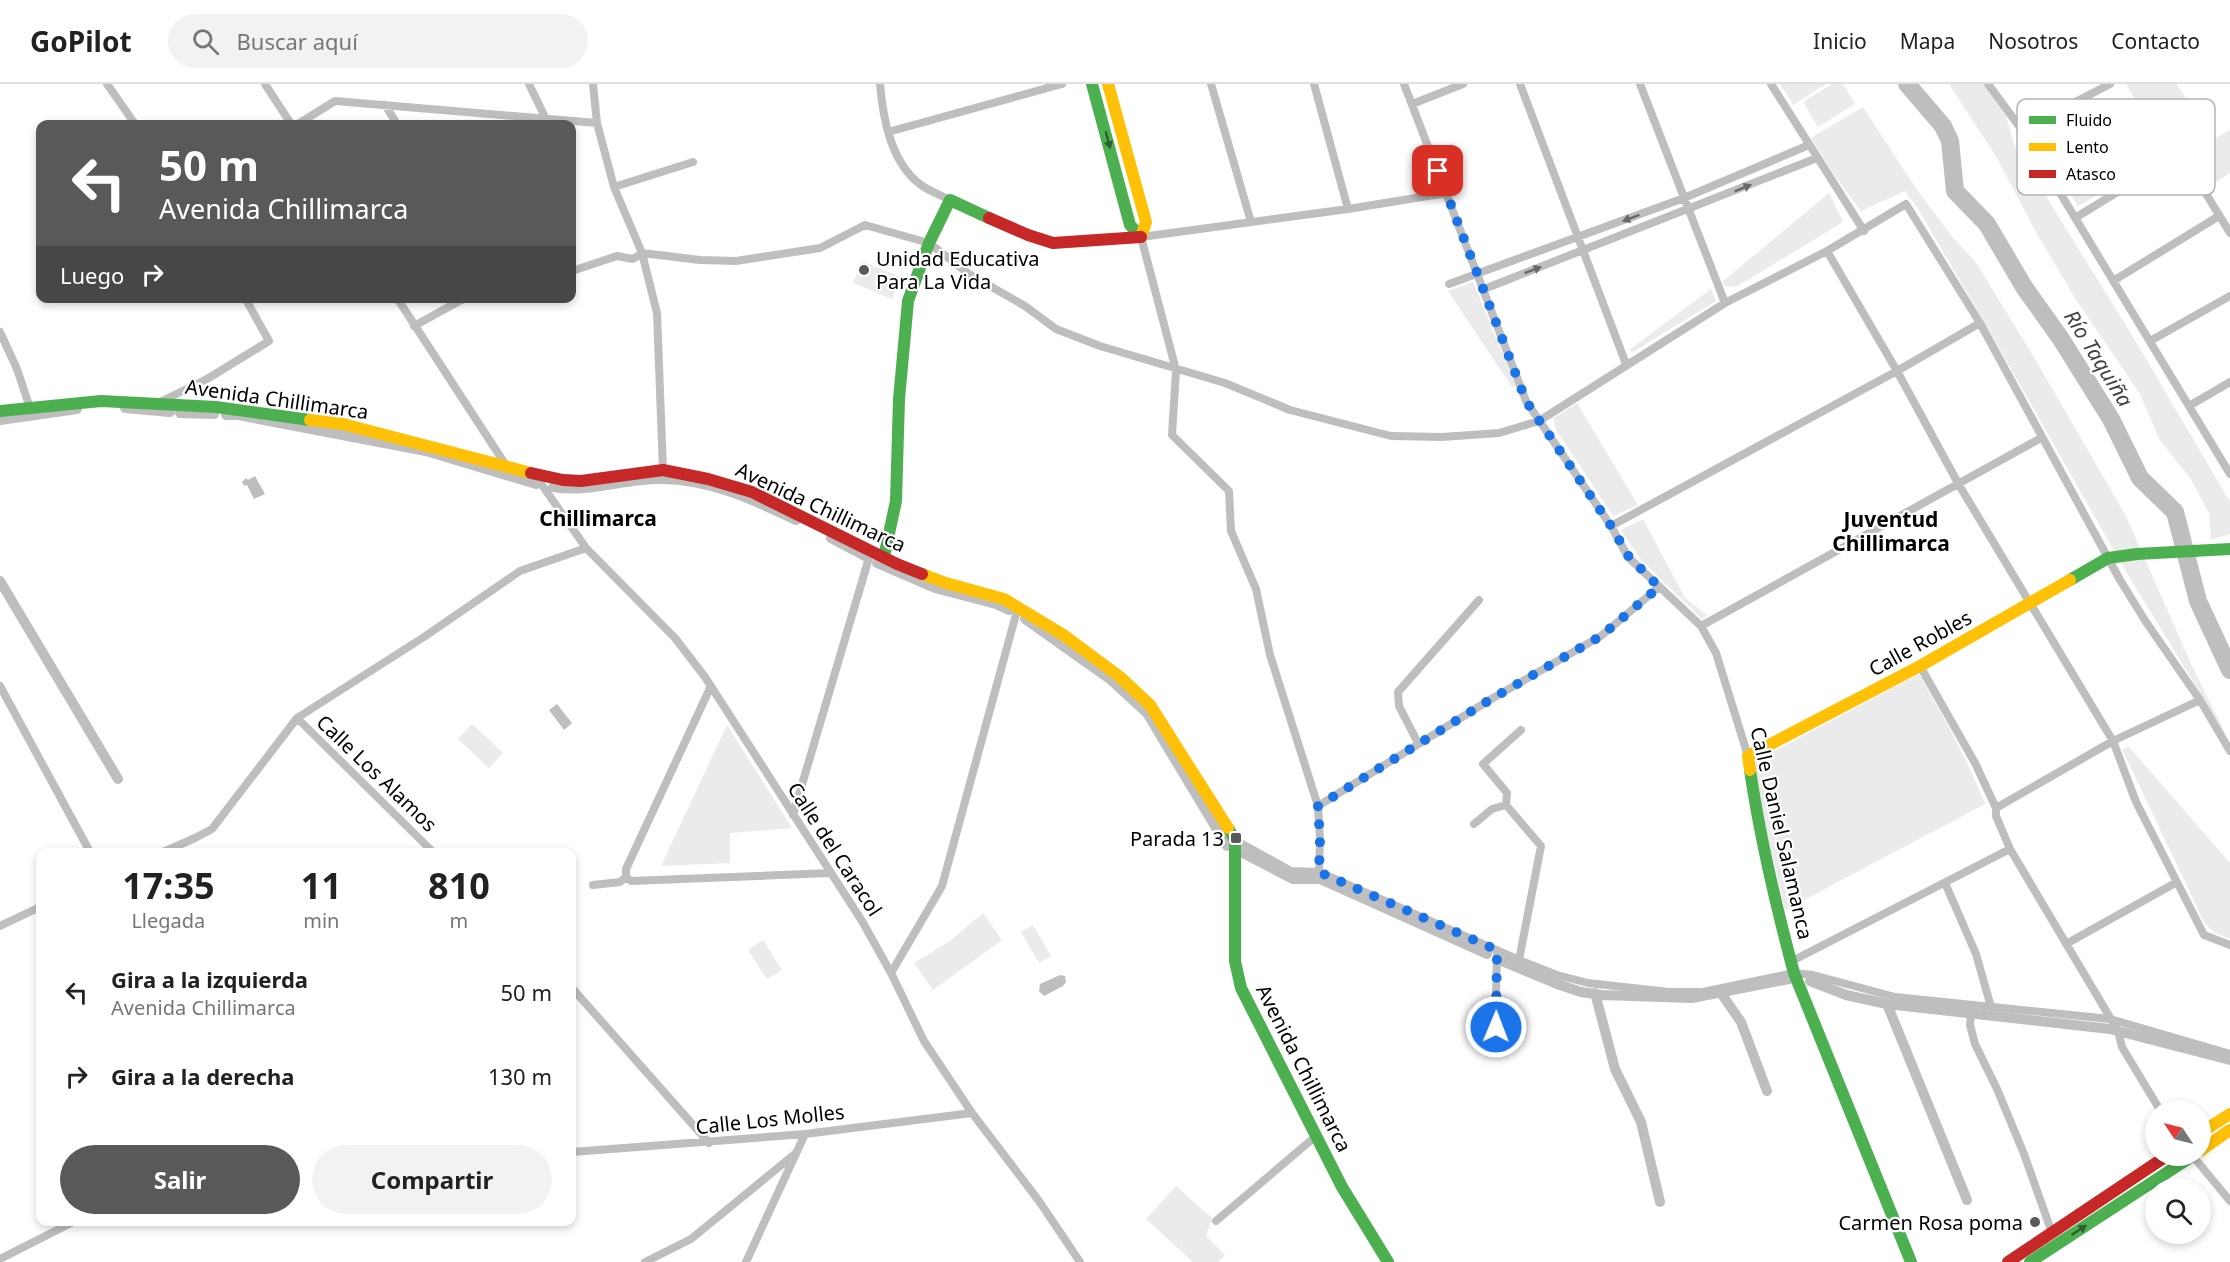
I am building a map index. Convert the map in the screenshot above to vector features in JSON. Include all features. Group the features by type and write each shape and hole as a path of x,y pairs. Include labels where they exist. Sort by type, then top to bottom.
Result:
{"street":[{"path":"107,84 132,120"},
{"path":"265,84 288,120"},
{"path":"529,84 545,117"},
{"path":"593,84 597,123 614,187 642,253 657,313 663,470"},
{"path":"880,84 888,132 899,162 921,185 1028,235 1053,243 1142,237 1446,193"},
{"path":"888,132 1062,84"},
{"path":"1092,84 1130,225 1142,237"},
{"path":"1108,84 1146,222 1142,237 1176,370 1172,435 1229,490 1231,531 1256,590 1270,655 1318,806 1319,872"},
{"path":"1211,84 1251,222"},
{"path":"1314,84 1348,209"},
{"name":"Calle Daniel Salamanca","path":"1404,84 1526,401 1611,526 1629,557 1701,626 1716,652 1748,756 1755,804 1781,925 1793,967 1911,1262"},
{"path":"1412,104 1463,84"},
{"path":"1520,84 1626,364"},
{"path":"1640,84 1725,303"},
{"path":"1772,84 1864,231"},
{"path":"1988,84 2017,123"},
{"path":"2081,99 2110,84"},
{"path":"304,120 335,101 571,120"},
{"path":"385,105 394,120"},
{"path":"576,121 597,123"},
{"path":"1449,284 1684,198 1809,145"},
{"path":"1484,289 1817,158"},
{"path":"614,187 693,162"},
{"path":"2061,195 2230,474"},
{"path":"2075,218 2113,195"},
{"path":"2206,195 2230,233"},
{"path":"884,557 896,501 899,399 908,301 929,243 950,200"},
{"path":"576,270 617,256 633,259 642,253 700,260 736,261 820,248 865,225 929,243 969,274 1024,306 1056,329 1100,346 1225,383 1290,410 1391,436 1442,437 1499,433 1539,421 1725,303 1864,231 1906,204 1980,323 2108,558 2146,622 2200,700 2230,751"},
{"path":"2113,281 2219,216"},
{"path":"1827,251 1897,371 1959,485 2113,741 2136,802 2204,935 2230,945"},
{"path":"2150,341 2230,296"},
{"path":"158,403 207,379 269,341 248,303"},
{"path":"400,303 507,468"},
{"path":"414,326 456,303"},
{"path":"1611,526 1897,371 1980,323"},
{"path":"0,332 17,369 30,408"},
{"path":"2189,406 2230,382"},
{"name":"Avenida Chillimarca","path":"0,411 102,401 216,407 343,424 463,454 507,468 563,480 580,481 663,470 708,479 753,492 884,557 946,583 1004,599 1065,636 1120,677 1150,705 1235,840 1290,871 1319,872 1519,960 1557,975 1588,983 1669,992 1703,992 1793,967"},
{"path":"1701,626 2041,438"},
{"name":"Calle del Caracol","path":"535,475 586,548 675,638 711,686 862,921 891,973 924,1041 972,1113 1039,1201 1080,1262"},
{"path":"172,848 212,829 297,718 424,637 520,571 586,548"},
{"path":"2108,558 2137,554 2216,552 2230,549"},
{"path":"793,815 871,551"},
{"name":"Calle Robles","path":"1748,756 1920,666 2108,558"},
{"path":"1318,806 1418,743 1601,636 1659,587"},
{"path":"1418,743 1400,706 1398,692 1479,600"},
{"path":"891,973 942,886 1018,607"},
{"path":"1920,666 1975,763 1996,808 1996,816 2010,849 2118,1031 2122,1047 2154,1100"},
{"path":"0,686 88,848"},
{"path":"626,877 626,869 711,686"},
{"path":"1996,808 2113,741 2200,700"},
{"name":"Calle Los Alamos","path":"297,718 430,848"},
{"path":"1519,960 1541,846 1506,805 1507,793 1483,764 1521,730"},
{"path":"1474,825 1492,809 1506,805"},
{"name":"Avenida Chillimarca","path":"1235,840 1235,961 1241,988 1342,1187 1388,1262"},
{"path":"1793,967 2010,849"},
{"path":"626,877 631,881 831,873"},
{"path":"593,885 620,882 626,877"},
{"path":"2066,944 2177,882"},
{"path":"1945,883 1976,954 1991,1007"},
{"path":"0,926 36,909"},
{"path":"1495,1047 1497,950"},
{"path":"1793,967 1895,997 2110,1019 2230,1054"},
{"path":"576,993 709,1143"},
{"path":"1972,1005 1970,1025 1975,1044 2024,1154 2052,1233"},
{"name":"Calle Los Molles","path":"576,1152 805,1134 972,1113"},
{"path":"2211,1126 2230,1114"},
{"path":"2211,1143 2230,1131"},
{"path":"746,1262 805,1134"},
{"path":"1216,1221 1316,1136"},
{"path":"645,1262 692,1239 796,1153"},
{"path":"2008,1262 2152,1166"},
{"path":"2030,1262 2177,1166"},
{"path":"2204,1166 2230,1201"},
{"path":"0,1259 65,1226"}],"shaded area":[{"path":"1780,84 1826,84 1793,105"},
{"path":"1832,84 1843,84 1855,104 1818,127 1803,102"},
{"path":"1949,84 1983,84 2006,116 2017,150 2017,195 2045,195 2132,335 2230,502 2230,534 2211,540 2209,513 2190,478 2159,439 2140,394 2075,298 2036,232 1997,158"},
{"path":"2126,84 2177,84 2186,99 2135,99"},
{"path":"1863,107 1917,190 1953,238 1975,261 2126,516 2192,666 2227,737 2125,570 1918,209 1905,191 1861,211 1811,138"},
{"path":"2230,130 2230,173 2215,183 2215,138"},
{"path":"1829,193 1843,222 1736,287 1726,286 1722,282"},
{"path":"2072,195 2097,195 2078,206"},
{"path":"862,261 901,277 892,299 853,283"},
{"path":"1473,282 1516,387 1512,387 1448,291"},
{"path":"1711,289 1716,301 1633,352 1629,350"},
{"path":"1577,403 1638,505 1613,516 1555,428 1554,418"},
{"path":"255,476 265,494 254,499 247,485 244,486 242,482 246,478 248,480"},
{"path":"1643,519 1685,598 1708,616 1702,619 1641,560 1621,530"},
{"path":"1919,674 1963,754 1985,804 1785,910 1757,789 1754,762"},
{"path":"557,704 572,723 564,730 549,710"},
{"path":"472,724 503,753 489,768 458,739"},
{"path":"727,725 792,828 730,833 730,863 661,866"},
{"path":"2129,747 2230,863 2230,939 2214,932 2205,924 2122,749"},
{"path":"983,913 1002,940 933,990 914,963 950,941"},
{"path":"1033,925 1051,956 1039,963 1021,932"},
{"path":"763,940 782,970 767,979 748,950"},
{"path":"1060,975 1065,976 1066,982 1063,986 1044,996 1039,991 1040,984"},
{"path":"1176,1186 1212,1218 1206,1236 1225,1255 1218,1262 1193,1262 1146,1219"}],"waterway":[{"name":"Río Taquiña","path":"1907,84 1943,126 1950,141 1955,191 1987,224 2024,287 2061,339 2111,419 2140,478 2175,512 2198,601 2230,670"},
{"path":"125,408 170,412"},
{"path":"0,420 77,409"},
{"path":"180,413 214,414"},
{"path":"226,415 238,415 426,451 536,484"},
{"path":"553,487 580,488 659,479 695,482 730,492 796,520"},
{"path":"831,538 865,556"},
{"path":"877,563 935,588 996,604 1009,610"},
{"path":"0,581 118,779"},
{"path":"1025,619 1111,680 1147,713 1227,846"},
{"path":"1243,853 1293,879 1320,879 1487,954"},
{"path":"1499,960 1557,984 1581,992 1602,995 1692,998 1789,979"},
{"path":"1810,981 1846,995 1887,1004 2110,1029 2230,1060"},
{"path":"1595,993 1615,1069 1641,1122 1660,1202"},
{"path":"1721,993 1741,1022 1767,1091"},
{"path":"1887,1004 1967,1200"}],"traffic: fast":[{"path":"1092,84 1130,225 1141,237"},
{"path":"884,557 896,501 899,399 908,301 929,243 950,200 989,218"},
{"path":"0,411 101,401 216,407 310,420"},
{"path":"2070,580 2108,558 2137,554 2230,549"},
{"path":"1750,770 1769,872 1794,973 1911,1262"},
{"path":"1228,828 1235,840 1235,961 1241,988 1342,1187 1388,1262"},
{"path":"2030,1262 2177,1166"}],"traffic: slow":[{"path":"1108,84 1146,222 1141,237"},
{"path":"310,420 343,424 531,473"},
{"path":"922,574 1004,599 1065,636 1120,677 1150,705 1228,828"},
{"path":"1750,770 1748,756 1920,666 2070,580"},
{"path":"2211,1126 2230,1114"},
{"path":"2211,1143 2230,1130"}],"traffic: jam":[{"path":"989,218 1053,243 1141,237"},
{"path":"531,473 563,480 581,481 663,470 708,479 752,492 897,564 922,574"},
{"path":"2008,1262 2152,1166"}],"place":[{"name":"Unidad Educativa Para La Vida","path":"864,270"},
{"name":"Parada 13","path":"1236,838"},
{"name":"Carmen Rosa poma","path":"2035,1222"}],"district":[{"name":"Chillimarca","path":"598,518"},
{"name":"Juventud Chillimarca","path":"1891,531"}],"route":[{"path":"1438,171 1526,401 1611,526 1629,557 1659,587 1601,636 1493,698 1318,806 1319,872 1497,950 1496,1027"}]}
